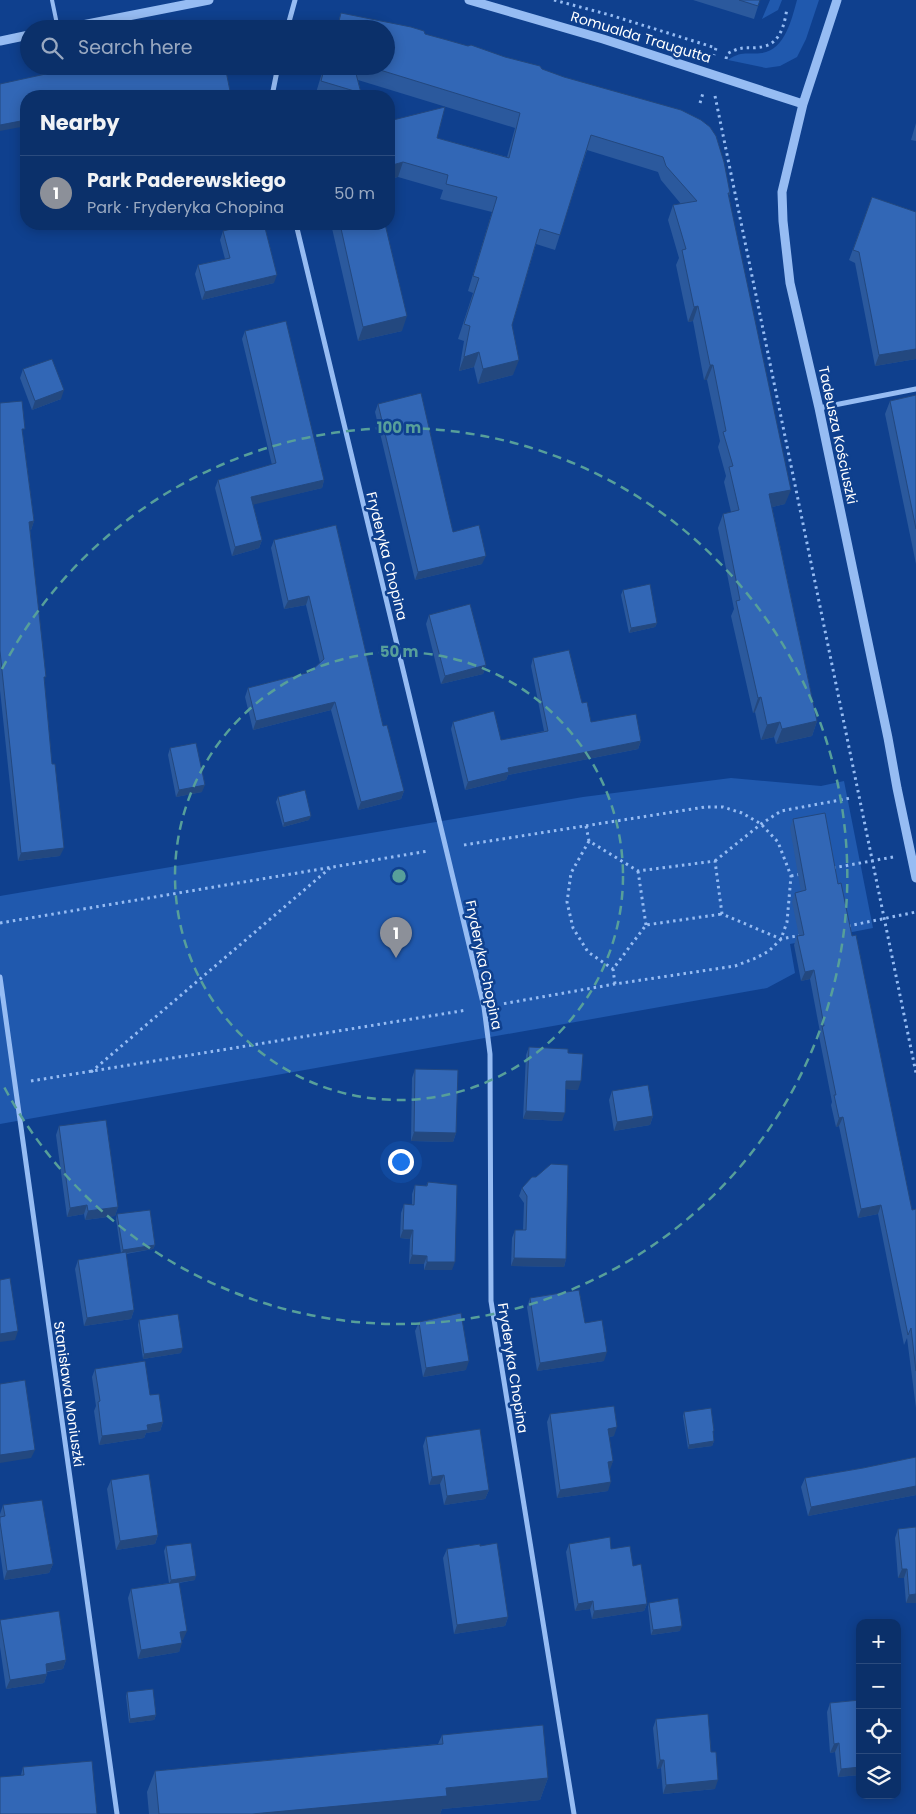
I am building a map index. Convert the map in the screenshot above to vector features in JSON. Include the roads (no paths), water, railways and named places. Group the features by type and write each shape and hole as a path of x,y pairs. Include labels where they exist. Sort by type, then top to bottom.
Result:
{"street":[{"path":"108,20 209,0"},
{"path":"289,20 295,0"},
{"name":"Romualda Traugutta","path":"469,0 602,39 804,104"},
{"name":"Tadeusza Kościuszki","path":"837,0 804,104 782,192 783,221 790,283 819,408 916,878"},
{"path":"0,41 20,38"},
{"path":"273,90 276,75"},
{"name":"Fryderyka Chopina","path":"297,230 484,1007 490,1054 491,1301 574,1814"},
{"path":"819,408 916,389"},
{"name":"Stanisława Moniuszki","path":"0,977 116,1814"}],"lane":[{"path":"52,0 56,20"}],"place":[{"name":"Park Paderewskiego","path":"396,958"}]}
